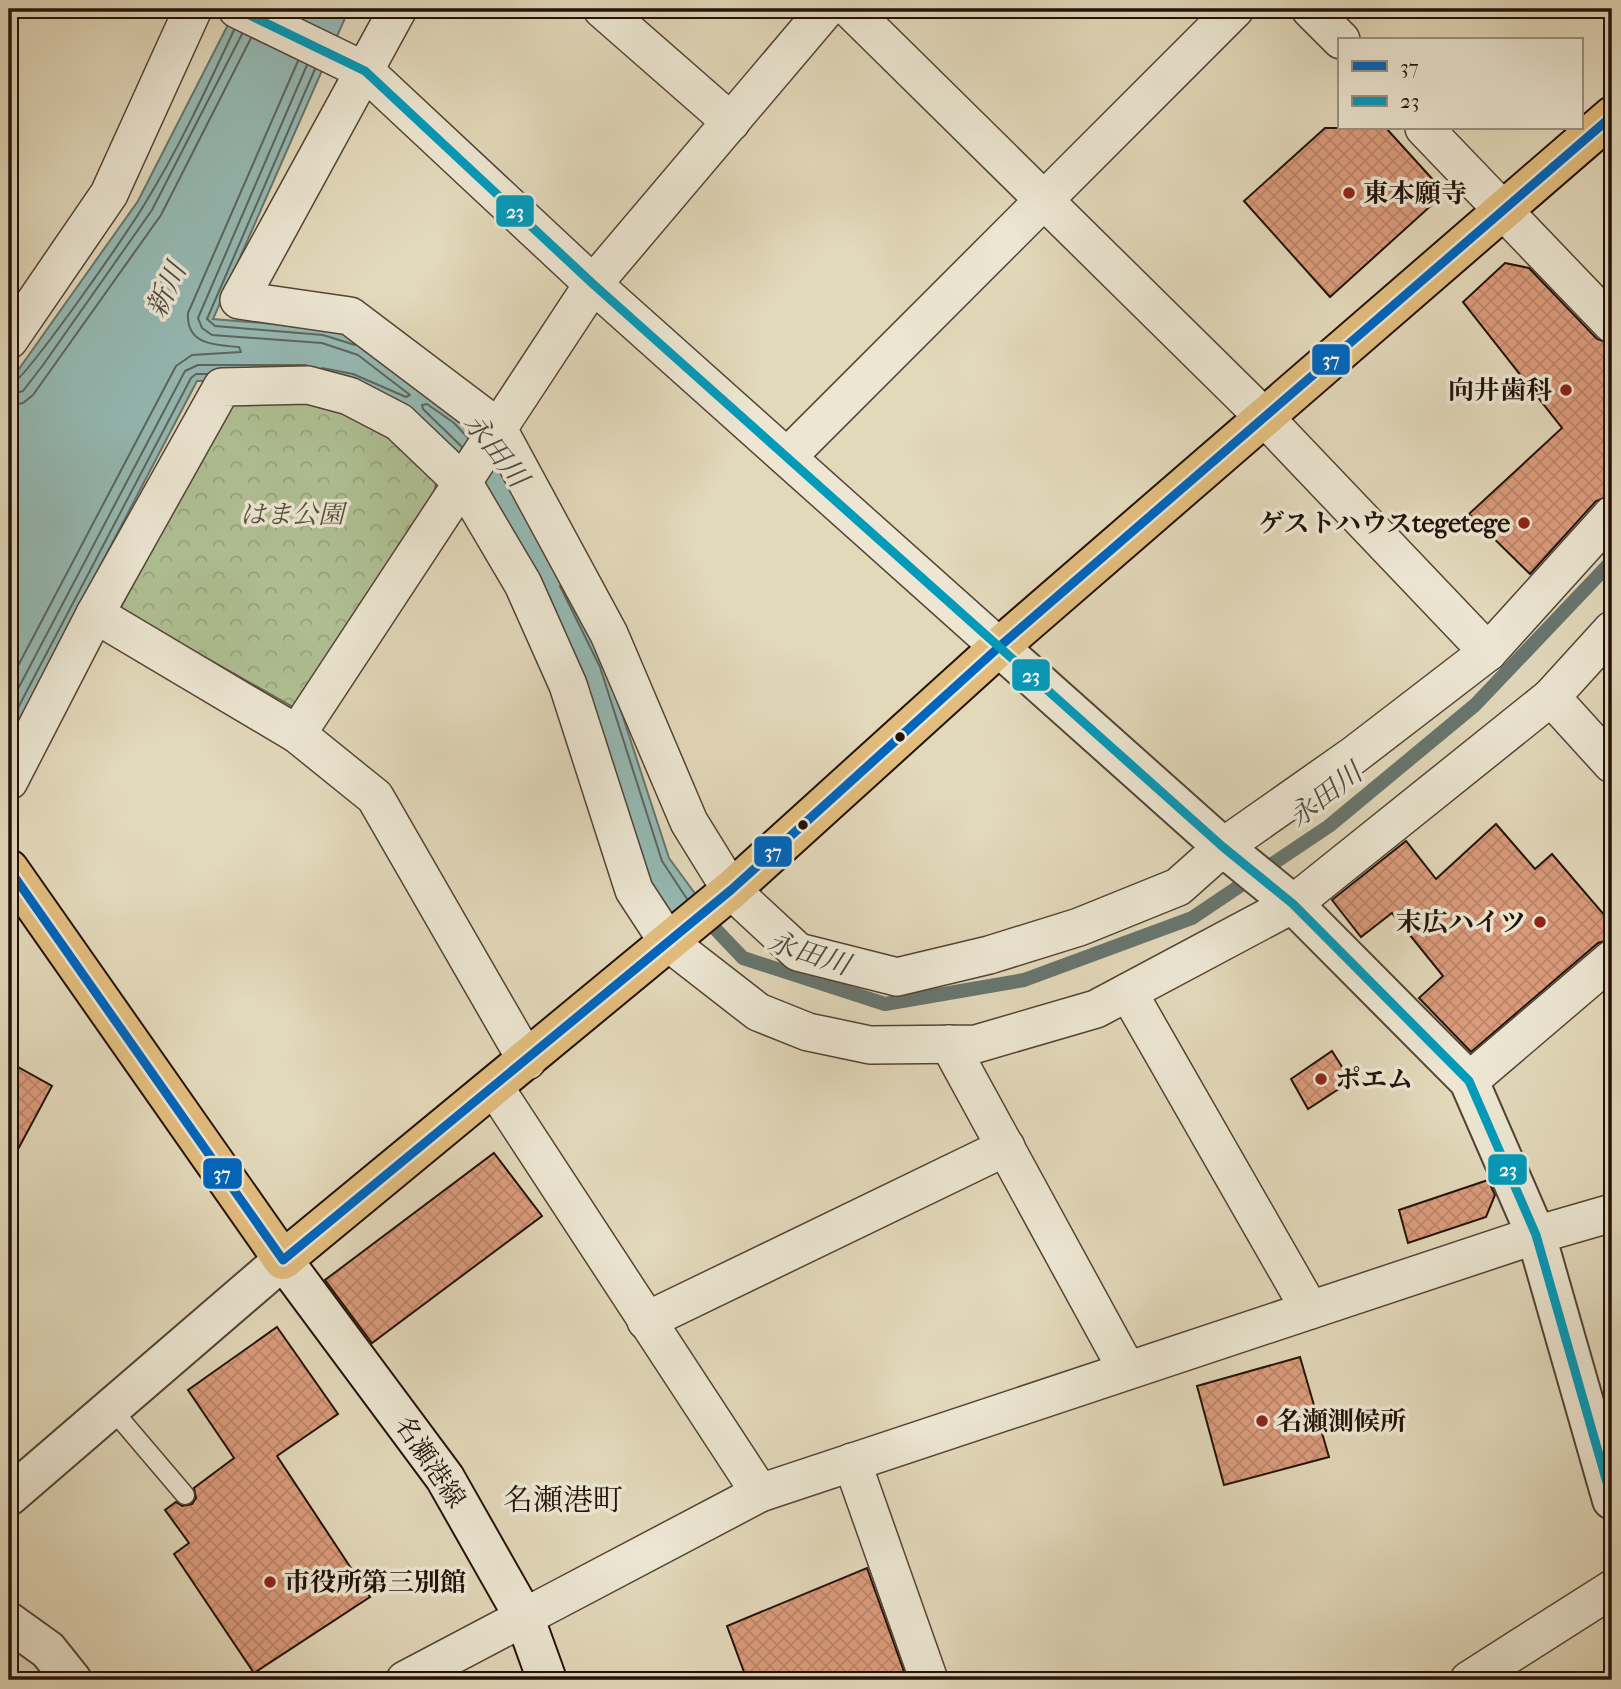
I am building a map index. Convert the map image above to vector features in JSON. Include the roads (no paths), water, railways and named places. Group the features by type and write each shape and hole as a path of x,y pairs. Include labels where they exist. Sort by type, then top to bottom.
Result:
{"main road":[{"path":"9,869 283,1260 495,1088 731,890 999,647 1266,419 1612,116"}],"street":[{"path":"9,340 109,194 194,9"},
{"path":"237,9 365,71 593,284 1223,847 1293,904 1469,1081 1536,1235 1612,1500"},
{"path":"398,9 239,300 350,316 497,426 609,634 690,822 731,890 798,952 897,977 989,954 1092,922 1178,887 1223,847 1354,754 1488,652 1612,515"},
{"path":"602,9 731,122"},
{"path":"297,734 464,484 497,426 593,284 826,9"},
{"path":"850,9 1266,419 1488,652"},
{"path":"787,457 1235,9"},
{"path":"1310,9 1338,38"},
{"path":"1426,130 1612,324"},
{"path":"9,781 95,614 222,387 308,384 349,396 399,422 464,484 523,584 568,685 634,890 668,943 758,1012 808,1032 870,1045 976,1044 1096,1009 1293,904 1551,697 1612,630"},
{"path":"95,614 297,734 374,797 527,1061"},
{"path":"1551,697 1612,764"},
{"path":"1469,1081 1612,959"},
{"path":"1128,992 1310,1310"},
{"path":"949,1044 1127,1370"},
{"path":"495,1088 567,1194 646,1321 760,1493"},
{"path":"646,1321 1006,1147"},
{"path":"405,1680 760,1493 1536,1235 1612,1213"},
{"path":"9,1496 283,1260"},
{"name":"名瀬港線","path":"283,1260 445,1478 525,1619 547,1680"},
{"path":"852,1462 929,1680"},
{"path":"1469,1680 1612,1589"},
{"path":"9,1622 48,1650 72,1680"}],"lane":[{"path":"111,1408 185,1495"}],"water":[{"name":"新川","path":"236,9 349,9 213,319 325,328 365,341 501,453 606,665 669,858 699,899 667,925 480,492 303,380 197,381 9,740 9,383 138,201"}],"waterway":[{"name":"永田川","path":"703,916 743,958 885,1004 1024,980 1192,918 1329,826 1475,705 1612,561"}],"place":[{"name":"東本願寺","path":"1349,193"},
{"name":"向井歯科","path":"1566,390"},
{"name":"ゲストハウスtegetege","path":"1524,523"},
{"name":"末広ハイツ","path":"1540,922"},
{"name":"ポエム","path":"1321,1079"},
{"name":"名瀬測候所","path":"1262,1421"},
{"name":"市役所第三別館","path":"270,1582"}],"district":[{"name":"名瀬港町","path":"563,1500"}],"park label":[{"name":"はま公園","path":"292,514"}]}
